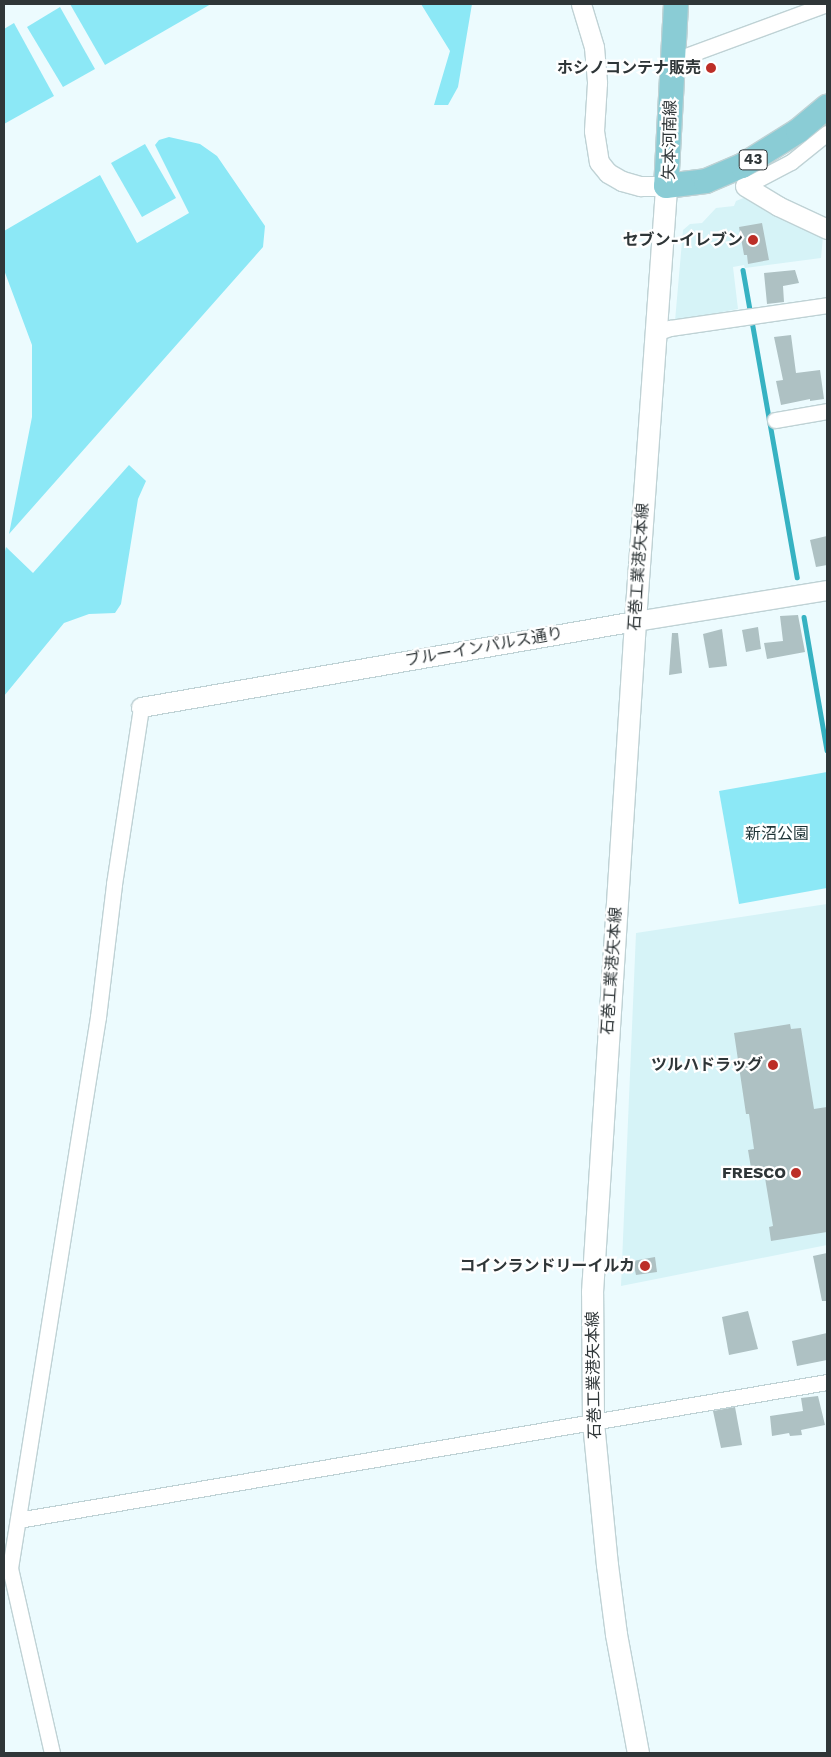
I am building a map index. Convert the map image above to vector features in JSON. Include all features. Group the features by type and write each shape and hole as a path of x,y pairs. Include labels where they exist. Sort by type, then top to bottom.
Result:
{"main road":[{"name":"矢本河南線","path":"676,4 666,186 706,181 742,166 798,131 827,107"},
{"name":"石巻工業港矢本線","path":"638,1753 616,1634 606,1565 593,1422 592,1292 634,621 666,186"}],"street":[{"path":"581,4 594,48 597,83 594,131 599,162 608,173 622,181 640,186 666,186"},
{"path":"672,61 827,4"},
{"path":"745,186 791,162 827,133"},
{"path":"745,186 778,206 827,229"},
{"path":"656,334 670,328 827,305"},
{"path":"775,420 827,411"},
{"name":"ブルーインパルス通り","path":"141,708 634,621 827,590"},
{"path":"52,1753 10,1568 98,1017 114,884 141,708"},
{"path":"18,1520 827,1382"}],"shaded area":[{"path":"746,197 823,237 821,258 745,268 744,265 733,267 738,309 675,321 683,230 690,224 702,223 716,208 734,206 736,201"},
{"path":"827,904 827,1245 621,1286 636,933"}],"green space":[{"path":"70,4 211,4 105,65"},
{"path":"421,4 472,4 458,87 448,105 434,105 450,51"},
{"path":"60,7 95,69 63,87 27,27"},
{"path":"14,23 54,96 4,124 4,29"},
{"path":"169,137 200,144 217,156 265,226 263,247 9,534 32,417 32,345 4,270 4,231 100,175 137,243 189,213 155,145 159,140"},
{"path":"145,144 176,198 142,217 111,163"},
{"path":"129,465 146,481 138,499 121,604 115,613 89,614 64,623 4,696 4,555 6,547 33,573"},
{"name":"新沼公園","path":"827,772 827,888 739,904 719,791"}],"building":[{"name":"セブン-イレブン","path":"762,223 769,260 748,264 747,255 744,255 739,227"},
{"path":"795,270 799,283 783,286 784,302 767,304 764,273"},
{"path":"791,335 796,373 820,370 824,399 810,401 810,399 781,405 776,381 783,380 774,337"},
{"path":"827,536 827,565 816,567 810,540"},
{"path":"798,615 805,652 767,659 764,643 783,641 780,616"},
{"path":"758,627 761,649 746,652 742,630"},
{"path":"722,629 727,666 709,668 703,634"},
{"path":"672,633 678,633 682,673 669,675"},
{"path":"790,1024 791,1029 801,1028 814,1109 827,1107 827,1232 771,1241 769,1227 773,1226 764,1172 752,1174 748,1150 754,1149 749,1114 746,1114 734,1033"},
{"path":"827,1253 827,1301 822,1301 813,1256"},
{"name":"コインランドリーイルカ","path":"655,1257 657,1272 636,1275 633,1261"},
{"path":"748,1311 758,1349 729,1355 722,1317"},
{"path":"827,1333 827,1360 797,1366 792,1341"},
{"path":"818,1396 825,1425 801,1430 802,1435 790,1436 789,1433 772,1436 770,1416 803,1411 801,1398"},
{"path":"735,1407 742,1445 721,1448 713,1411"}],"waterway":[{"path":"743,270 797,577"},
{"path":"804,617 827,750"}],"place":[{"name":"ホシノコンテナ販売","path":"711,68"},
{"name":"セブン-イレブン","path":"753,240"},
{"name":"ツルハドラッグ","path":"773,1065"},
{"name":"FRESCO","path":"796,1173"},
{"name":"コインランドリーイルカ","path":"645,1266"}]}
